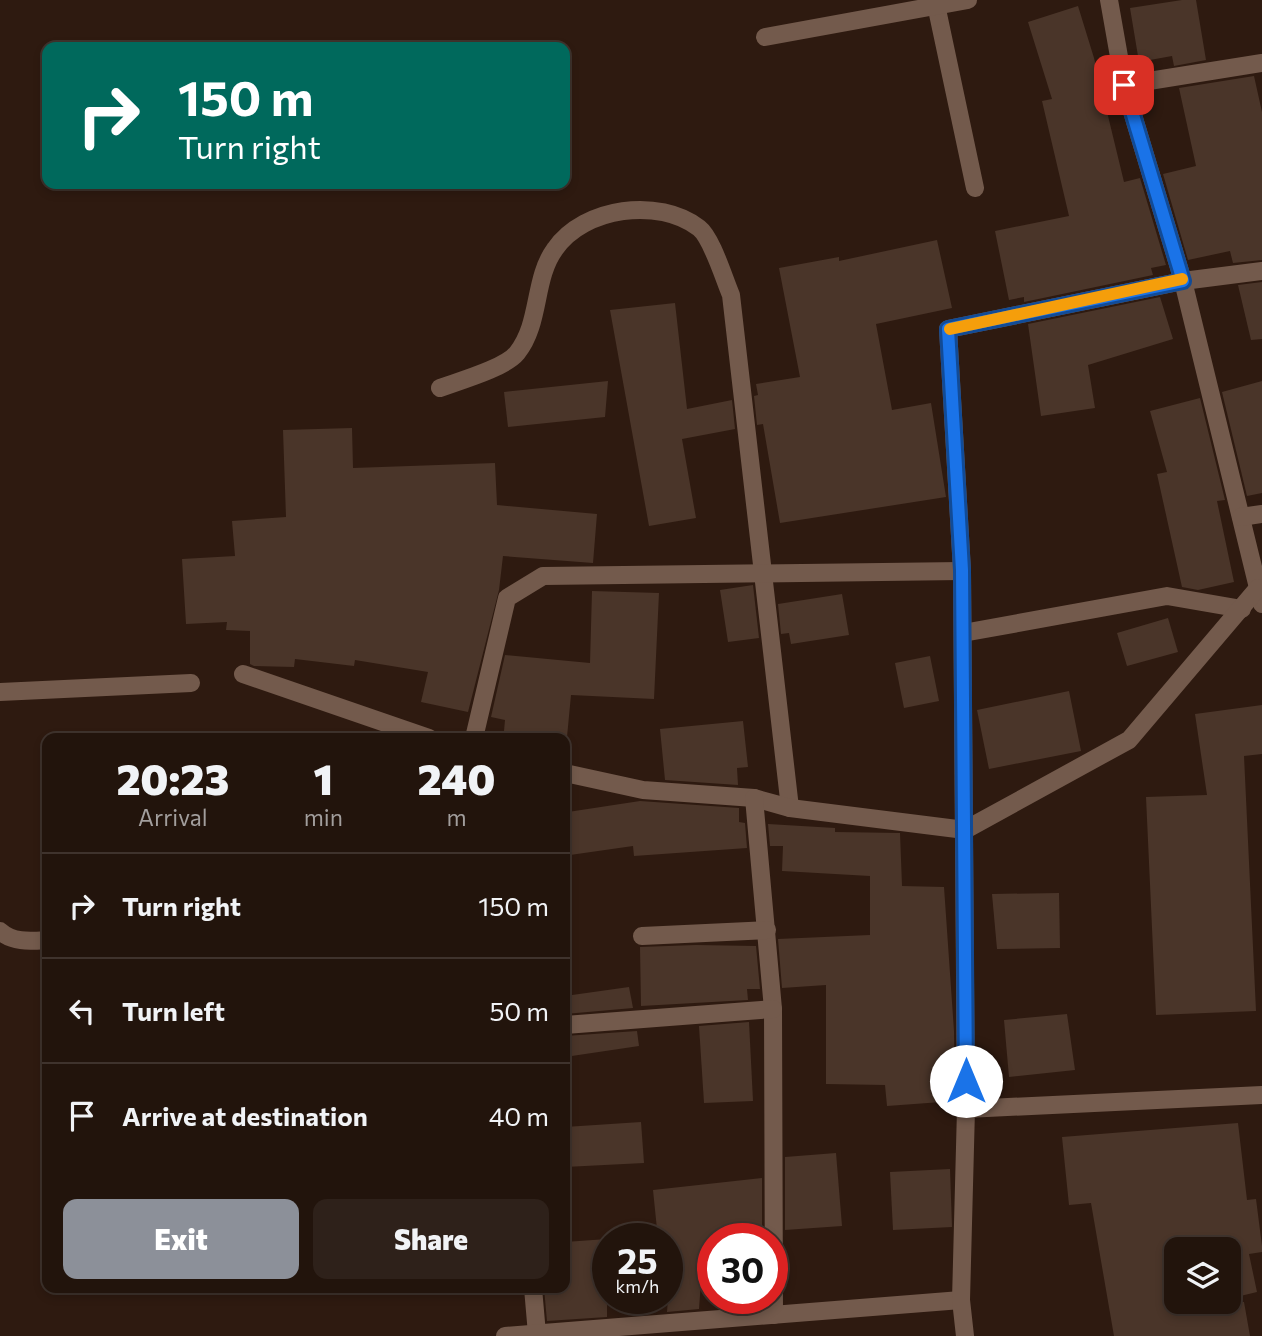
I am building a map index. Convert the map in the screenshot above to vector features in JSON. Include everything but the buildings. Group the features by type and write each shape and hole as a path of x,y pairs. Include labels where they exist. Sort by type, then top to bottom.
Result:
{"street":[{"path":"765,37 936,3 968,0"},
{"path":"570,774 643,790 754,799 790,808 965,830 1129,740 1242,608 1260,596 1183,281 1124,85 1109,0"},
{"path":"936,3 975,188"},
{"path":"1124,85 1262,63"},
{"path":"440,388 514,356 528,338 553,250 572,230 601,217 636,210 670,213 701,229 731,295 790,808"},
{"path":"965,1336 961,1300 966,1109 962,570 948,329 1183,281 1262,271"},
{"path":"1241,517 1262,514"},
{"path":"475,733 506,598 543,576 962,570"},
{"path":"963,633 1167,596 1242,608"},
{"path":"243,674 414,733"},
{"path":"0,692 191,683"},
{"path":"754,799 773,1009 774,1315"},
{"path":"642,936 767,930"},
{"path":"0,931 6,937 42,940"},
{"path":"570,1024 773,1009"},
{"path":"966,1109 1262,1096"},
{"path":"533,1293 537,1334"},
{"path":"505,1336 701,1328 774,1315 961,1300"}],"slow traffic":[{"path":"950,329 1183,281 1182,279"}],"route":[{"path":"966,1081 962,570 948,329 1183,281 1124,85"}]}
